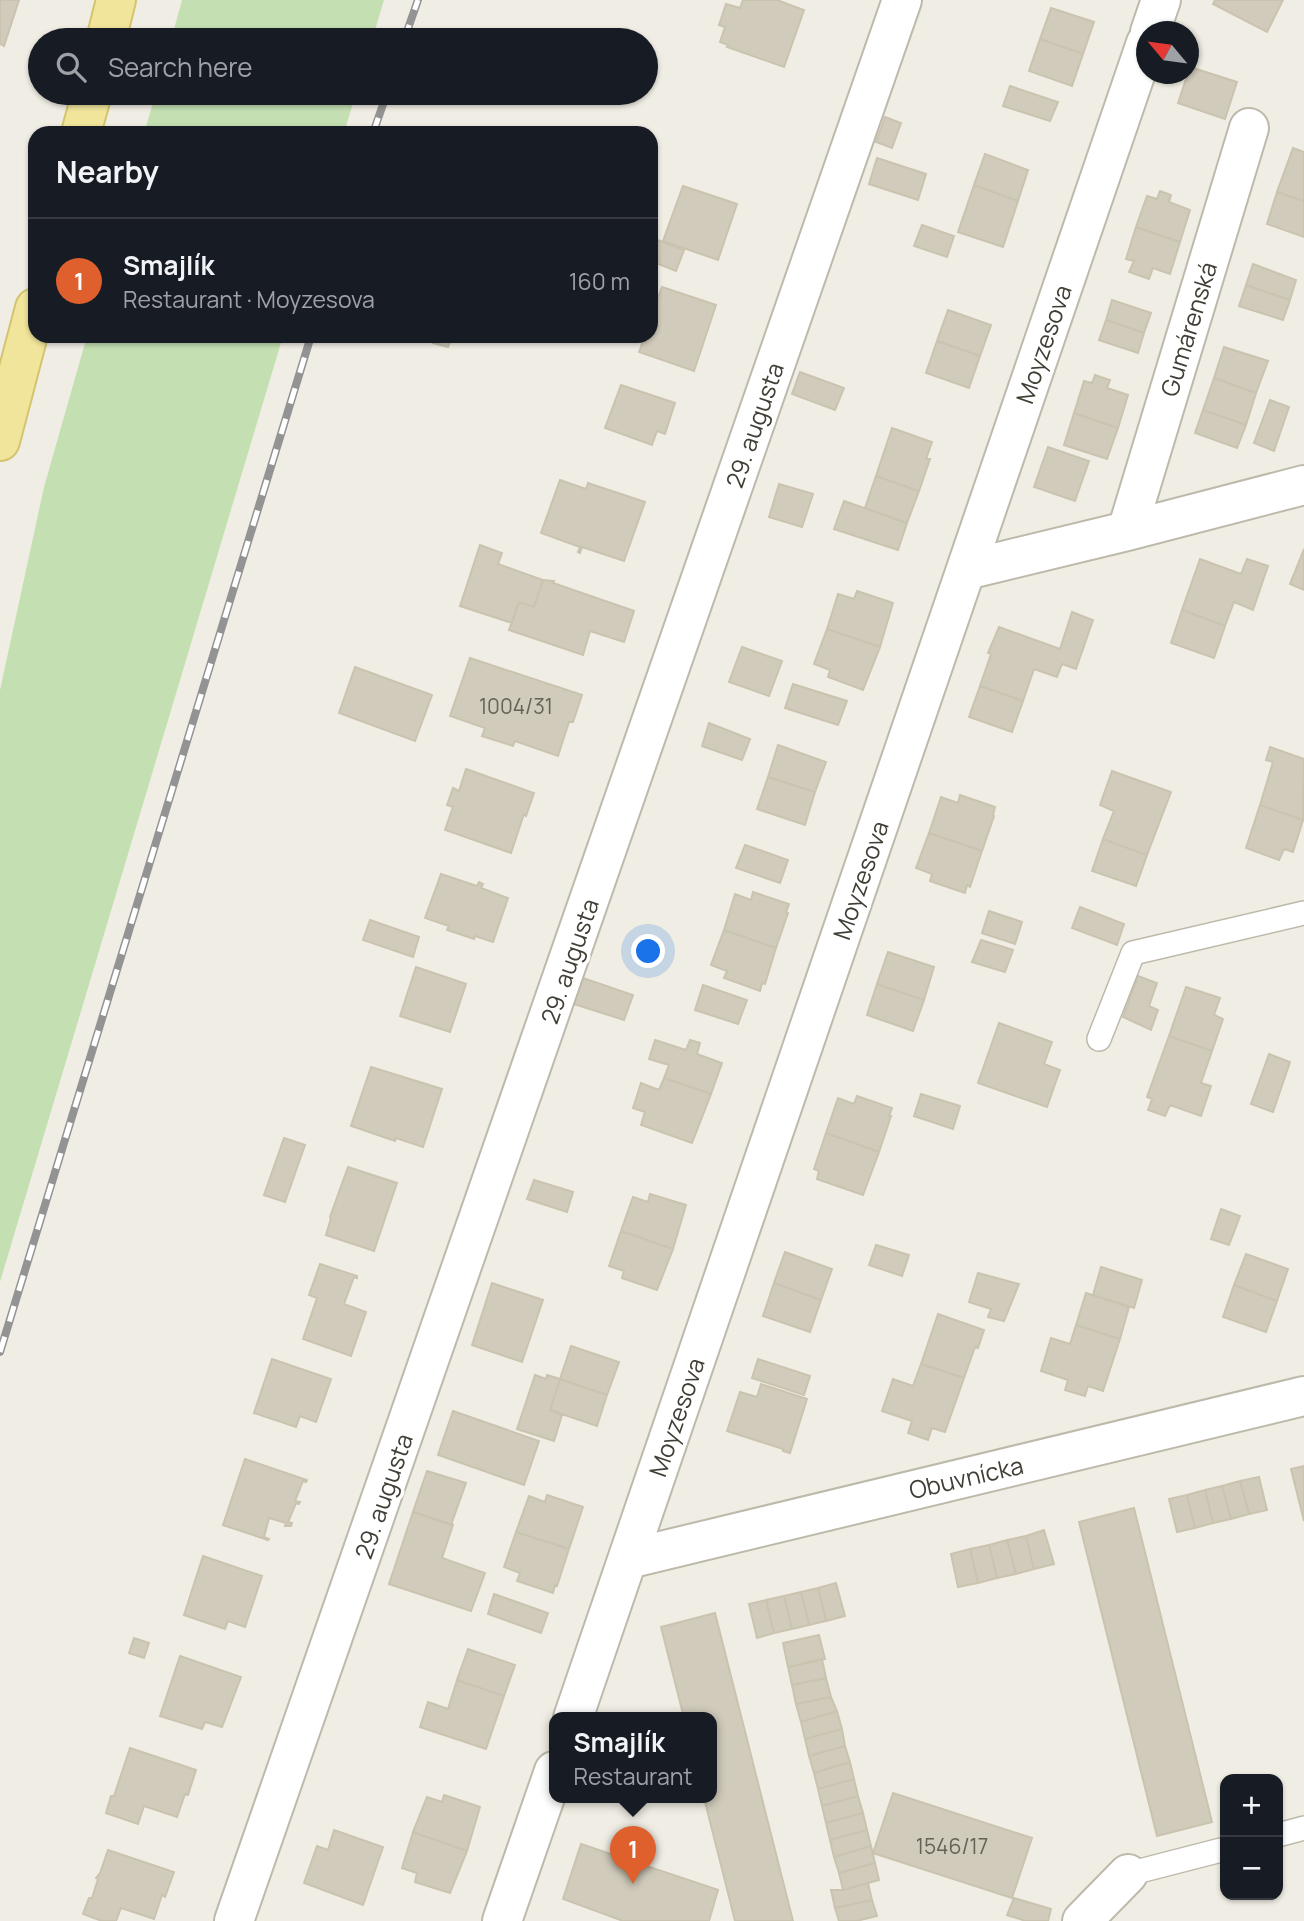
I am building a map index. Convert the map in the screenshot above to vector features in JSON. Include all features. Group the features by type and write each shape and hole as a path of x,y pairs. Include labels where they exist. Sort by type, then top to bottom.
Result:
{"main road":[{"path":"109,28 116,0"},
{"path":"83,126 89,105"},
{"path":"0,441 28,335"}],"street":[{"name":"29. augusta","path":"234,1921 902,0"},
{"path":"1154,21 1161,0"},
{"name":"Moyzesova","path":"575,1712 1136,72"},
{"name":"Gumárenská","path":"1127,531 1250,128"},
{"path":"966,570 1304,485"},
{"name":"Obuvnícka","path":"628,1559 1304,1396"},
{"path":"502,1921 549,1785"},
{"path":"1082,1921 1128,1874"}],"lane":[{"path":"1099,1039 1133,953 1304,912"},
{"path":"1283,1834 1304,1828"},
{"path":"1128,1874 1220,1850"}],"green space":[{"path":"182,0 384,0 376,28 174,28"},
{"path":"152,105 352,105 346,126 146,126"},
{"path":"85,343 281,343 0,1282 0,690 44,487"}],"building":[{"path":"0,0 19,0 4,46 0,44"},
{"path":"743,0 777,0 804,10 784,67 727,47 728,45 720,42 725,27 719,25 726,4 740,8"},
{"path":"1215,0 1283,0 1267,32 1213,4"},
{"path":"1051,8 1094,22 1083,54 1040,39"},
{"path":"1040,39 1083,54 1072,86 1029,71"},
{"path":"1199,70 1237,82 1225,119 1178,103 1184,84 1199,84"},
{"path":"1010,86 1058,102 1050,121 1003,106"},
{"path":"885,117 901,123 892,148 876,142"},
{"path":"1293,148 1304,152 1304,201 1277,192"},
{"path":"985,154 1028,170 1018,201 974,185"},
{"path":"877,158 926,174 918,200 869,184"},
{"path":"974,185 1018,201 1003,247 958,232"},
{"path":"683,186 737,204 718,260 663,241"},
{"path":"1160,191 1171,195 1169,202 1190,210 1180,242 1136,227 1147,196 1157,199"},
{"path":"1277,192 1304,201 1304,237 1267,224"},
{"path":"922,225 954,236 947,257 914,246"},
{"path":"1136,227 1180,242 1170,274 1153,268 1149,279 1129,272 1134,261 1126,259"},
{"path":"658,240 684,250 676,271 658,264"},
{"path":"1253,264 1296,280 1290,300 1246,285"},
{"path":"1246,285 1290,300 1283,320 1239,306"},
{"path":"662,287 716,305 694,371 639,352 642,343 658,343 658,298"},
{"path":"1112,300 1151,313 1144,333 1106,320"},
{"path":"948,310 991,325 980,356 937,341"},
{"path":"1106,320 1144,333 1138,353 1099,340"},
{"path":"937,341 980,356 969,388 926,373"},
{"path":"433,343 449,343 448,347"},
{"path":"1224,347 1268,361 1256,393 1214,378"},
{"path":"800,372 844,388 835,410 792,394"},
{"path":"1095,375 1110,380 1107,388 1128,395 1118,428 1074,413 1084,381 1092,383"},
{"path":"1214,378 1256,393 1246,425 1203,410"},
{"path":"621,385 675,403 665,434 657,431 652,445 605,428"},
{"path":"1270,400 1289,407 1274,451 1254,443"},
{"path":"1203,410 1246,425 1237,448 1195,433"},
{"path":"1074,413 1118,428 1107,459 1064,445"},
{"path":"892,428 932,442 926,459 930,459 919,491 876,476"},
{"path":"1048,447 1089,461 1075,501 1034,487"},
{"path":"876,476 919,491 907,523 865,508"},
{"path":"560,480 586,489 588,483 645,502 624,561 582,547 580,553 580,547 541,533"},
{"path":"779,484 813,494 802,527 769,517"},
{"path":"844,501 907,523 898,550 834,529"},
{"path":"480,545 502,553 498,564 543,580 534,607 519,602 512,623 460,606"},
{"path":"1304,549 1304,590 1290,584"},
{"path":"1200,559 1241,574 1247,559 1268,566 1253,610 1234,602 1225,626 1182,610"},
{"path":"543,580 554,581 553,583 634,611 624,642 590,631 583,655 509,630 519,602 534,607"},
{"path":"857,591 893,603 880,647 827,629 838,594 854,599"},
{"path":"1182,610 1225,626 1214,658 1171,643"},
{"path":"1072,612 1093,620 1076,669 1062,664 1057,677 1034,669 1023,701 980,686 991,654 988,653 999,627 1060,649"},
{"path":"827,629 880,647 863,690 828,677 830,670 814,664"},
{"path":"742,647 782,661 769,696 729,682"},
{"path":"470,658 582,695 573,722 569,722 558,756 515,741 513,746 482,736 485,728 450,716"},
{"path":"355,667 432,695 415,741 339,713"},
{"path":"793,684 847,701 838,725 785,708"},
{"path":"980,686 1023,701 1012,732 969,717"},
{"path":"709,723 750,739 742,760 702,746"},
{"path":"778,745 826,762 815,792 768,777"},
{"path":"1270,747 1304,759 1303,820 1260,805 1273,762 1266,760"},
{"path":"466,769 534,793 511,853 445,830 453,807 447,805 453,788 459,791"},
{"path":"1112,771 1171,792 1147,855 1103,839 1114,811 1100,805"},
{"path":"768,777 815,792 805,825 757,809"},
{"path":"960,795 995,807 982,851 929,833 941,797 958,803"},
{"path":"1260,805 1303,820 1293,852 1284,849 1279,860 1246,848"},
{"path":"929,833 982,851 970,887 967,885 965,893 930,881 932,874 916,868"},
{"path":"1103,839 1147,855 1136,886 1092,871"},
{"path":"745,845 788,860 780,883 736,868"},
{"path":"441,874 477,886 479,882 483,884 481,888 508,898 493,942 447,930 449,926 425,918"},
{"path":"753,892 789,904 776,948 724,930 735,894 751,900"},
{"path":"1080,907 1124,924 1117,945 1072,928"},
{"path":"989,911 1022,922 1015,944 982,933"},
{"path":"370,920 419,937 413,957 363,940"},
{"path":"724,930 776,948 765,984 762,983 760,991 724,978 727,971 711,965"},
{"path":"981,940 1013,950 1005,972 972,962"},
{"path":"888,952 934,967 924,1000 877,984"},
{"path":"416,967 466,984 450,1032 400,1016"},
{"path":"1138,976 1157,983 1149,1006 1158,1010 1151,1030 1123,1017"},
{"path":"583,978 633,995 624,1020 574,1004"},
{"path":"877,984 924,1000 913,1031 867,1015"},
{"path":"703,985 747,1000 738,1024 695,1010"},
{"path":"1186,987 1220,998 1214,1015 1223,1019 1212,1051 1169,1036"},
{"path":"999,1023 1052,1042 1044,1064 1060,1070 1047,1107 978,1083"},
{"path":"1169,1036 1212,1051 1201,1083 1211,1086 1201,1116 1170,1105 1165,1116 1148,1110 1152,1099 1147,1097"},
{"path":"655,1040 686,1050 690,1040 700,1043 697,1054 722,1063 711,1094 664,1078 669,1065 649,1059"},
{"path":"1269,1054 1290,1062 1273,1112 1251,1104"},
{"path":"371,1067 442,1089 423,1147 351,1126"},
{"path":"664,1078 711,1094 692,1143 641,1125 645,1112 633,1108 641,1083 659,1090"},
{"path":"921,1094 960,1106 953,1129 914,1116"},
{"path":"857,1096 892,1108 879,1152 826,1133 838,1098 854,1104"},
{"path":"826,1133 879,1152 863,1195 817,1179 819,1171 814,1169"},
{"path":"284,1138 305,1145 285,1202 264,1195"},
{"path":"348,1167 397,1183 374,1251 326,1235"},
{"path":"534,1180 573,1192 567,1212 527,1199"},
{"path":"650,1194 686,1205 673,1249 621,1231 633,1197 648,1202"},
{"path":"1221,1209 1240,1216 1229,1245 1211,1239"},
{"path":"621,1231 673,1249 657,1290 622,1278 624,1271 609,1266"},
{"path":"876,1245 909,1255 902,1276 869,1265"},
{"path":"785,1252 832,1269 821,1300 774,1283"},
{"path":"1246,1254 1288,1269 1277,1301 1234,1285"},
{"path":"320,1264 357,1276 354,1277 344,1304 366,1312 351,1356 303,1339 317,1298 309,1295"},
{"path":"1101,1267 1142,1280 1134,1308 1093,1295"},
{"path":"978,1273 1019,1284 1004,1321 988,1317 991,1309 969,1302"},
{"path":"492,1283 543,1300 522,1362 472,1345"},
{"path":"774,1283 821,1300 810,1332 763,1316"},
{"path":"1234,1285 1277,1301 1266,1332 1223,1317"},
{"path":"1086,1293 1129,1307 1120,1339 1076,1325"},
{"path":"938,1314 984,1330 964,1378 921,1364"},
{"path":"1076,1325 1120,1339 1103,1391 1088,1386 1085,1396 1065,1390 1068,1380 1041,1371 1051,1338 1070,1344"},
{"path":"571,1346 619,1362 607,1395 560,1379"},
{"path":"272,1359 331,1379 316,1422 300,1416 296,1427 254,1413"},
{"path":"758,1359 810,1376 804,1395 752,1378"},
{"path":"921,1364 964,1378 945,1432 932,1428 928,1440 908,1433 912,1421 882,1411 893,1379 913,1386"},
{"path":"535,1375 546,1379 547,1375 560,1379 550,1410 562,1415 554,1441 517,1429"},
{"path":"560,1379 607,1395 597,1426 550,1410"},
{"path":"761,1384 807,1399 790,1453 727,1431 740,1392 757,1397"},
{"path":"453,1411 539,1441 524,1485 438,1455"},
{"path":"245,1459 307,1480 303,1481 295,1501 300,1502 296,1503 288,1522 292,1523 291,1526 269,1518 264,1537 268,1540 223,1525"},
{"path":"1304,1466 1304,1521 1291,1469"},
{"path":"427,1471 466,1483 451,1525 413,1512"},
{"path":"1259,1477 1267,1510 1249,1514 1240,1481"},
{"path":"1240,1481 1249,1514 1231,1519 1222,1486"},
{"path":"1222,1486 1231,1519 1213,1523 1205,1490"},
{"path":"1205,1490 1213,1523 1195,1528 1187,1495"},
{"path":"547,1495 583,1507 569,1549 516,1532 529,1496 545,1502"},
{"path":"1187,1495 1195,1528 1177,1532 1169,1499"},
{"path":"1134,1508 1212,1822 1157,1836 1079,1522"},
{"path":"413,1512 453,1525 442,1558 485,1573 471,1611 389,1584"},
{"path":"1044,1530 1054,1564 1034,1569 1026,1536"},
{"path":"516,1532 569,1549 553,1593 517,1581 520,1573 504,1567"},
{"path":"1026,1536 1034,1569 1016,1574 1007,1540"},
{"path":"1007,1540 1016,1574 997,1578 989,1545"},
{"path":"989,1545 997,1578 978,1583 970,1549"},
{"path":"970,1549 978,1583 958,1587 951,1554"},
{"path":"203,1556 262,1576 245,1627 228,1621 225,1629 184,1615"},
{"path":"836,1583 845,1616 826,1621 818,1588"},
{"path":"818,1588 826,1621 809,1625 801,1592"},
{"path":"801,1592 809,1625 792,1629 784,1596"},
{"path":"494,1594 548,1613 541,1633 488,1614"},
{"path":"784,1596 792,1629 774,1633 766,1600"},
{"path":"766,1600 774,1633 757,1638 749,1604"},
{"path":"715,1613 793,1921 735,1921 705,1803 717,1803 717,1712 682,1712 661,1627"},
{"path":"819,1635 825,1659 788,1667 783,1643"},
{"path":"134,1638 149,1643 144,1658 129,1653"},
{"path":"468,1649 515,1665 504,1696 457,1680"},
{"path":"180,1656 241,1677 222,1727 205,1722 202,1729 160,1716"},
{"path":"822,1659 826,1678 792,1685 788,1667"},
{"path":"826,1678 831,1697 796,1704 792,1685"},
{"path":"457,1680 504,1696 486,1749 420,1727 428,1702 448,1709"},
{"path":"831,1697 837,1711 801,1722 796,1704"},
{"path":"837,1711 842,1729 805,1739 801,1722"},
{"path":"842,1729 845,1746 809,1756 805,1739"},
{"path":"845,1746 850,1762 814,1773 809,1756"},
{"path":"130,1748 196,1770 177,1817 144,1806 138,1824 106,1813"},
{"path":"850,1762 854,1779 818,1789 814,1773"},
{"path":"854,1779 858,1796 822,1806 818,1789"},
{"path":"893,1793 1032,1838 1012,1898 873,1853"},
{"path":"444,1795 480,1807 467,1851 413,1832 427,1797 442,1802"},
{"path":"858,1796 863,1813 826,1823 822,1806"},
{"path":"863,1813 867,1830 830,1840 826,1823"},
{"path":"334,1830 383,1847 363,1905 304,1883 317,1846 328,1850"},
{"path":"867,1830 871,1846 834,1857 830,1840"},
{"path":"413,1832 467,1851 450,1893 415,1882 417,1873 402,1868"},
{"path":"581,1844 718,1890 709,1921 623,1921 563,1899"},
{"path":"871,1846 875,1863 839,1873 834,1857"},
{"path":"108,1850 174,1872 154,1919 121,1908 116,1921 102,1921 83,1914 89,1898 92,1898 98,1879 96,1878"},
{"path":"875,1863 879,1880 843,1890 839,1873"},
{"path":"868,1883 872,1900 835,1908 831,1890 843,1890"},
{"path":"1014,1898 1051,1909 1048,1921 1026,1921 1007,1915"},
{"path":"872,1900 877,1916 856,1921 839,1921 835,1908"}],"railway":[{"path":"408,28 418,0"},
{"path":"375,126 383,105"},
{"path":"0,1352 309,343"}],"place":[{"name":"Smajlík","path":"633,1884"}]}
